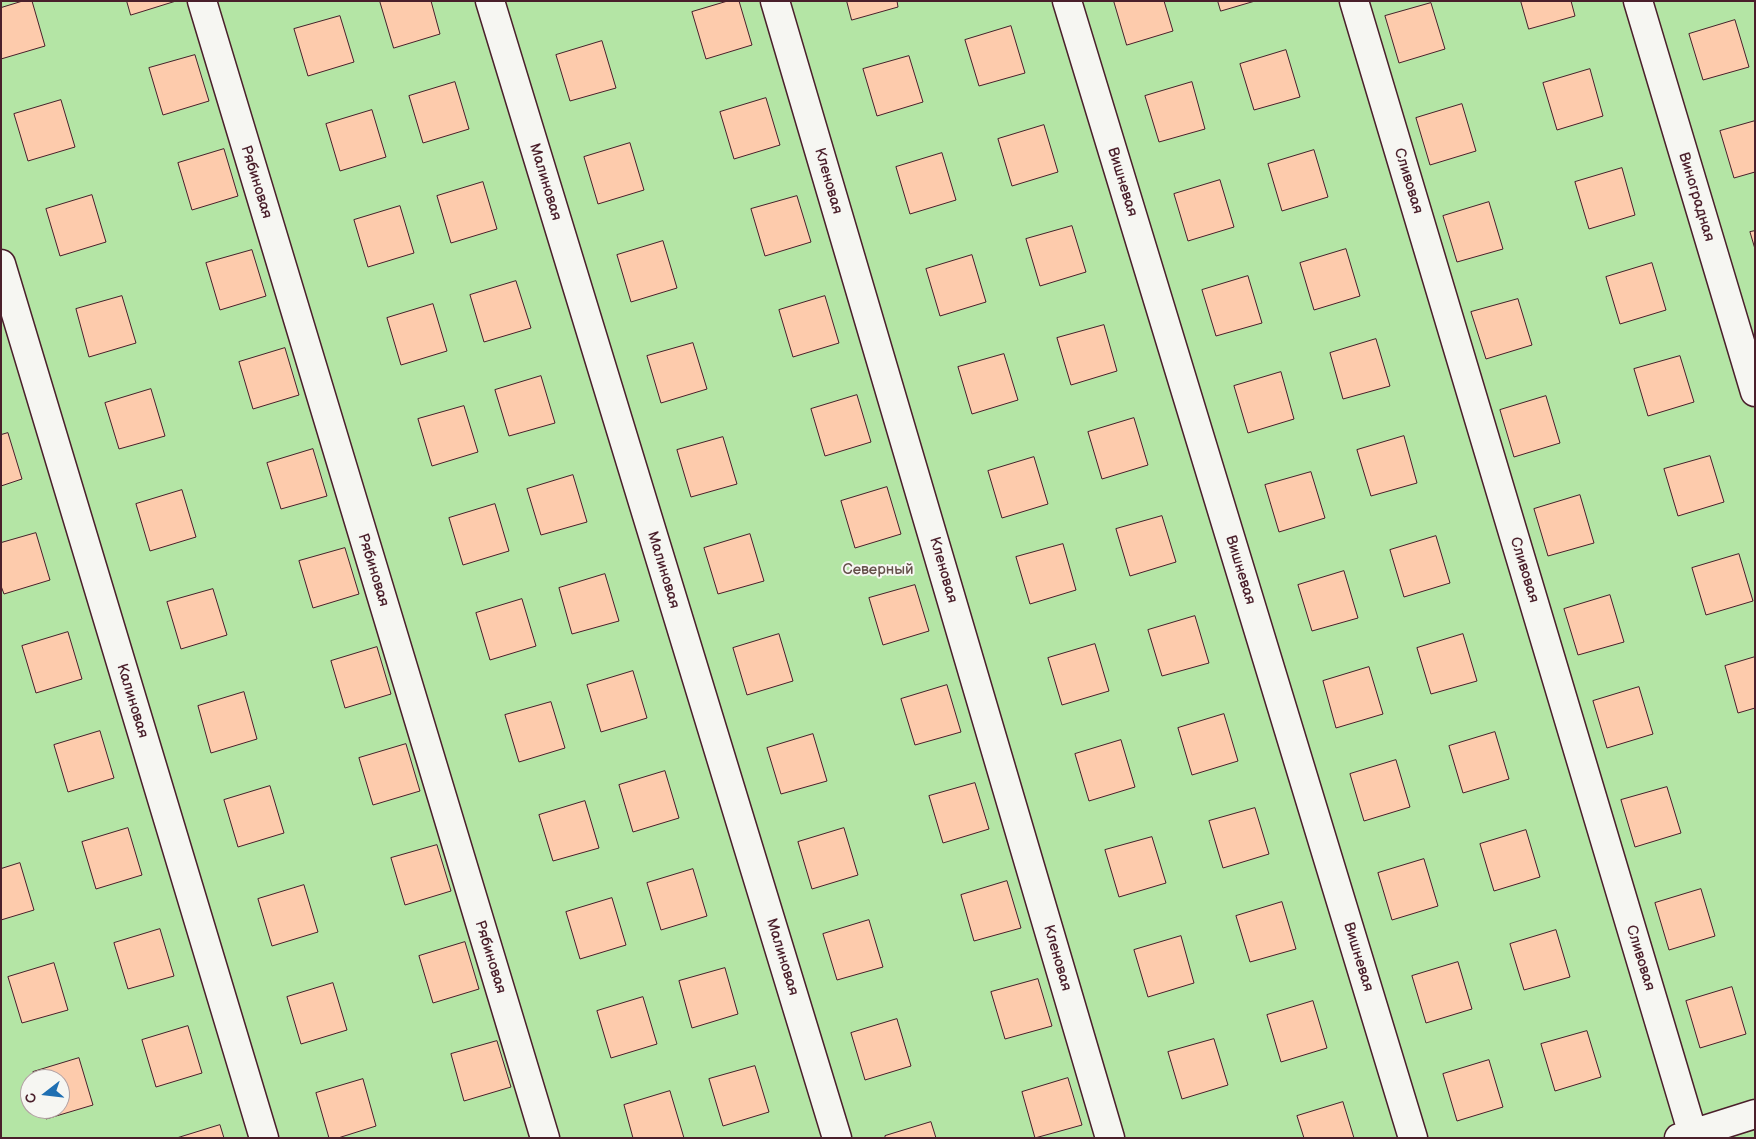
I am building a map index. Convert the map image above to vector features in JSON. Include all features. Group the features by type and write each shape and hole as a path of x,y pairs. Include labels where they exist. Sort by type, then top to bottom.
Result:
{"street":[{"name":"Рябиновая","path":"202,1 545,1138"},
{"name":"Малиновая","path":"490,1 837,1138"},
{"name":"Кленовая","path":"775,1 1110,1138"},
{"name":"Вишневая","path":"1066,1 1413,1138"},
{"name":"Сливовая","path":"1354,1 1689,1136"},
{"name":"Виноградная","path":"1638,1 1755,392"},
{"name":"Калиновая","path":"1,264 264,1138"},
{"path":"1689,1136 1755,1114"}],"green space":[{"name":"Северный","path":"1,1 1755,1 1755,1138 1,1138"}],"building":[{"path":"23,1 32,1 45,46 1,59 1,8"},
{"path":"127,1 176,1 131,15"},
{"path":"380,1 431,1 440,34 394,48"},
{"path":"728,1 739,1 752,45 706,59 692,12"},
{"path":"847,1 897,1 898,7 852,20"},
{"path":"1114,1 1164,1 1173,31 1127,45"},
{"path":"1218,1 1255,1 1221,11"},
{"path":"1521,1 1571,1 1575,16 1529,29"},
{"path":"1431,3 1445,49 1399,63 1385,16"},
{"path":"340,16 354,62 308,76 294,29"},
{"path":"1735,20 1749,67 1703,80 1689,34"},
{"path":"1011,26 1025,73 979,86 965,40"},
{"path":"602,41 616,88 570,101 556,55"},
{"path":"1286,50 1300,97 1254,110 1240,64"},
{"path":"195,55 209,101 163,115 149,68"},
{"path":"909,56 923,102 877,116 863,69"},
{"path":"1590,69 1603,116 1557,130 1543,83"},
{"path":"455,82 469,129 423,143 409,96"},
{"path":"1192,82 1205,129 1159,142 1145,96"},
{"path":"766,98 780,145 734,159 720,112"},
{"path":"61,100 75,147 28,161 14,114"},
{"path":"1462,104 1476,151 1430,165 1416,118"},
{"path":"372,110 386,157 340,171 326,124"},
{"path":"1755,121 1755,172 1734,178 1720,131"},
{"path":"1044,125 1058,172 1012,186 998,139"},
{"path":"630,143 644,190 598,204 584,157"},
{"path":"224,149 238,196 192,210 178,163"},
{"path":"1314,150 1328,197 1282,211 1268,164"},
{"path":"942,153 956,200 910,214 896,167"},
{"path":"1622,168 1635,215 1589,229 1575,182"},
{"path":"1220,180 1234,227 1188,241 1174,194"},
{"path":"483,182 497,229 451,243 437,196"},
{"path":"92,195 106,242 60,256 46,209"},
{"path":"797,196 811,242 765,256 751,209"},
{"path":"1489,202 1503,249 1457,262 1443,216"},
{"path":"400,206 414,253 368,267 354,220"},
{"path":"1072,226 1086,272 1040,286 1026,239"},
{"path":"1755,231 1755,249 1750,232"},
{"path":"663,241 677,288 631,302 617,255"},
{"path":"1346,249 1360,296 1314,310 1300,263"},
{"path":"252,250 266,296 220,310 206,263"},
{"path":"972,255 986,302 940,316 926,269"},
{"path":"1652,263 1666,310 1620,324 1606,277"},
{"path":"1248,276 1262,323 1216,336 1202,290"},
{"path":"516,281 531,328 484,342 470,295"},
{"path":"122,296 136,343 89,357 76,309"},
{"path":"825,296 839,343 793,357 779,310"},
{"path":"1518,299 1532,345 1486,359 1471,312"},
{"path":"433,304 447,351 401,365 387,318"},
{"path":"1104,325 1117,371 1071,385 1057,338"},
{"path":"1376,339 1390,386 1343,399 1330,353"},
{"path":"693,343 707,389 661,403 647,356"},
{"path":"285,348 299,395 253,409 239,362"},
{"path":"1004,354 1018,400 972,414 958,367"},
{"path":"1680,356 1694,402 1648,416 1634,369"},
{"path":"1281,372 1294,419 1248,433 1234,386"},
{"path":"541,376 555,423 509,436 495,390"},
{"path":"151,389 165,436 119,449 105,403"},
{"path":"857,395 871,442 825,456 811,409"},
{"path":"1546,396 1560,443 1514,457 1500,410"},
{"path":"464,406 478,452 432,466 418,419"},
{"path":"1134,418 1148,465 1102,479 1088,432"},
{"path":"8,433 22,479 1,486 1,435"},
{"path":"1404,436 1417,483 1371,496 1357,450"},
{"path":"723,437 737,484 691,497 677,450"},
{"path":"313,449 327,496 281,509 267,463"},
{"path":"1710,456 1724,502 1678,516 1664,469"},
{"path":"1034,457 1048,504 1002,518 988,471"},
{"path":"1311,472 1325,518 1279,532 1265,485"},
{"path":"573,475 587,522 541,535 527,489"},
{"path":"887,487 901,534 855,548 841,501"},
{"path":"182,490 196,537 150,551 136,504"},
{"path":"1580,495 1594,543 1548,556 1534,509"},
{"path":"495,504 509,551 463,565 449,518"},
{"path":"1162,516 1176,562 1130,576 1116,529"},
{"path":"36,533 50,580 4,594 1,586 1,543"},
{"path":"750,534 764,581 718,594 704,548"},
{"path":"1436,536 1450,583 1404,597 1390,550"},
{"path":"1063,544 1076,590 1030,604 1016,557"},
{"path":"345,548 359,594 313,608 299,561"},
{"path":"1739,554 1753,601 1706,615 1692,568"},
{"path":"1344,571 1358,618 1312,631 1298,585"},
{"path":"605,574 619,621 572,634 559,588"},
{"path":"915,585 929,631 883,645 869,598"},
{"path":"213,589 227,635 181,649 167,602"},
{"path":"1610,595 1624,642 1578,655 1564,609"},
{"path":"522,599 536,646 490,660 476,613"},
{"path":"1195,616 1209,663 1162,676 1148,630"},
{"path":"68,632 82,679 36,693 22,646"},
{"path":"779,634 793,681 747,695 733,648"},
{"path":"1463,634 1477,681 1431,694 1417,648"},
{"path":"1095,644 1109,691 1062,705 1048,658"},
{"path":"377,647 391,694 345,708 331,661"},
{"path":"1755,657 1755,708 1738,713 1725,666"},
{"path":"1369,667 1383,714 1336,728 1323,681"},
{"path":"633,671 647,718 601,732 587,685"},
{"path":"947,685 961,732 915,745 901,699"},
{"path":"1639,687 1653,734 1607,748 1593,701"},
{"path":"244,692 257,739 211,753 198,706"},
{"path":"551,702 565,748 519,762 505,715"},
{"path":"1224,714 1238,761 1192,775 1178,728"},
{"path":"100,731 114,778 68,792 54,745"},
{"path":"1495,732 1509,779 1463,793 1449,746"},
{"path":"813,734 827,781 781,794 767,748"},
{"path":"1121,740 1135,787 1089,801 1075,754"},
{"path":"406,744 420,791 373,805 359,758"},
{"path":"1396,760 1410,807 1364,821 1350,774"},
{"path":"665,771 679,818 633,832 619,785"},
{"path":"975,783 989,829 943,843 929,796"},
{"path":"270,786 284,833 238,847 224,800"},
{"path":"1667,787 1681,833 1635,847 1621,800"},
{"path":"585,801 599,848 553,861 539,815"},
{"path":"1255,808 1269,854 1223,868 1209,821"},
{"path":"128,828 142,875 96,889 82,842"},
{"path":"844,828 858,875 812,889 798,842"},
{"path":"1526,830 1540,877 1494,891 1480,844"},
{"path":"1152,837 1166,883 1119,897 1105,850"},
{"path":"437,845 451,891 405,905 391,858"},
{"path":"1424,859 1438,906 1392,920 1378,873"},
{"path":"20,863 34,910 1,920 1,869"},
{"path":"693,869 707,916 661,930 647,883"},
{"path":"1007,881 1021,928 974,941 961,895"},
{"path":"304,885 318,932 272,946 258,899"},
{"path":"1701,889 1715,936 1669,950 1655,903"},
{"path":"612,898 626,945 580,959 566,912"},
{"path":"1282,902 1296,949 1250,962 1236,916"},
{"path":"869,920 883,967 837,980 823,934"},
{"path":"160,929 174,976 128,989 114,943"},
{"path":"1556,930 1570,977 1524,990 1510,944"},
{"path":"1181,936 1194,983 1148,997 1134,950"},
{"path":"465,942 479,989 433,1003 419,956"},
{"path":"1458,962 1472,1009 1426,1023 1412,976"},
{"path":"54,963 68,1010 22,1023 8,977"},
{"path":"725,968 738,1014 692,1028 679,981"},
{"path":"1038,979 1052,1026 1005,1039 991,992"},
{"path":"333,983 347,1030 301,1044 287,997"},
{"path":"1732,987 1746,1034 1700,1048 1686,1001"},
{"path":"643,997 657,1044 611,1058 597,1011"},
{"path":"1313,1001 1327,1048 1281,1062 1267,1015"},
{"path":"897,1019 911,1066 865,1080 851,1033"},
{"path":"188,1026 202,1073 156,1087 142,1040"},
{"path":"1587,1031 1601,1077 1555,1091 1541,1044"},
{"path":"1214,1039 1228,1085 1182,1099 1168,1052"},
{"path":"497,1041 511,1087 464,1101 451,1054"},
{"path":"79,1058 93,1105 70,1112 70,1069 43,1069"},
{"path":"1489,1060 1503,1107 1457,1121 1443,1074"},
{"path":"755,1066 769,1112 723,1126 709,1079"},
{"path":"1068,1078 1082,1125 1035,1138 1022,1092"},
{"path":"363,1079 376,1126 338,1138 329,1138 316,1093"},
{"path":"670,1091 684,1138 633,1138 624,1105"},
{"path":"1343,1102 1354,1138 1304,1138 1297,1116"},
{"path":"931,1122 936,1138 885,1138 885,1136"},
{"path":"220,1125 224,1138 177,1138"}]}
